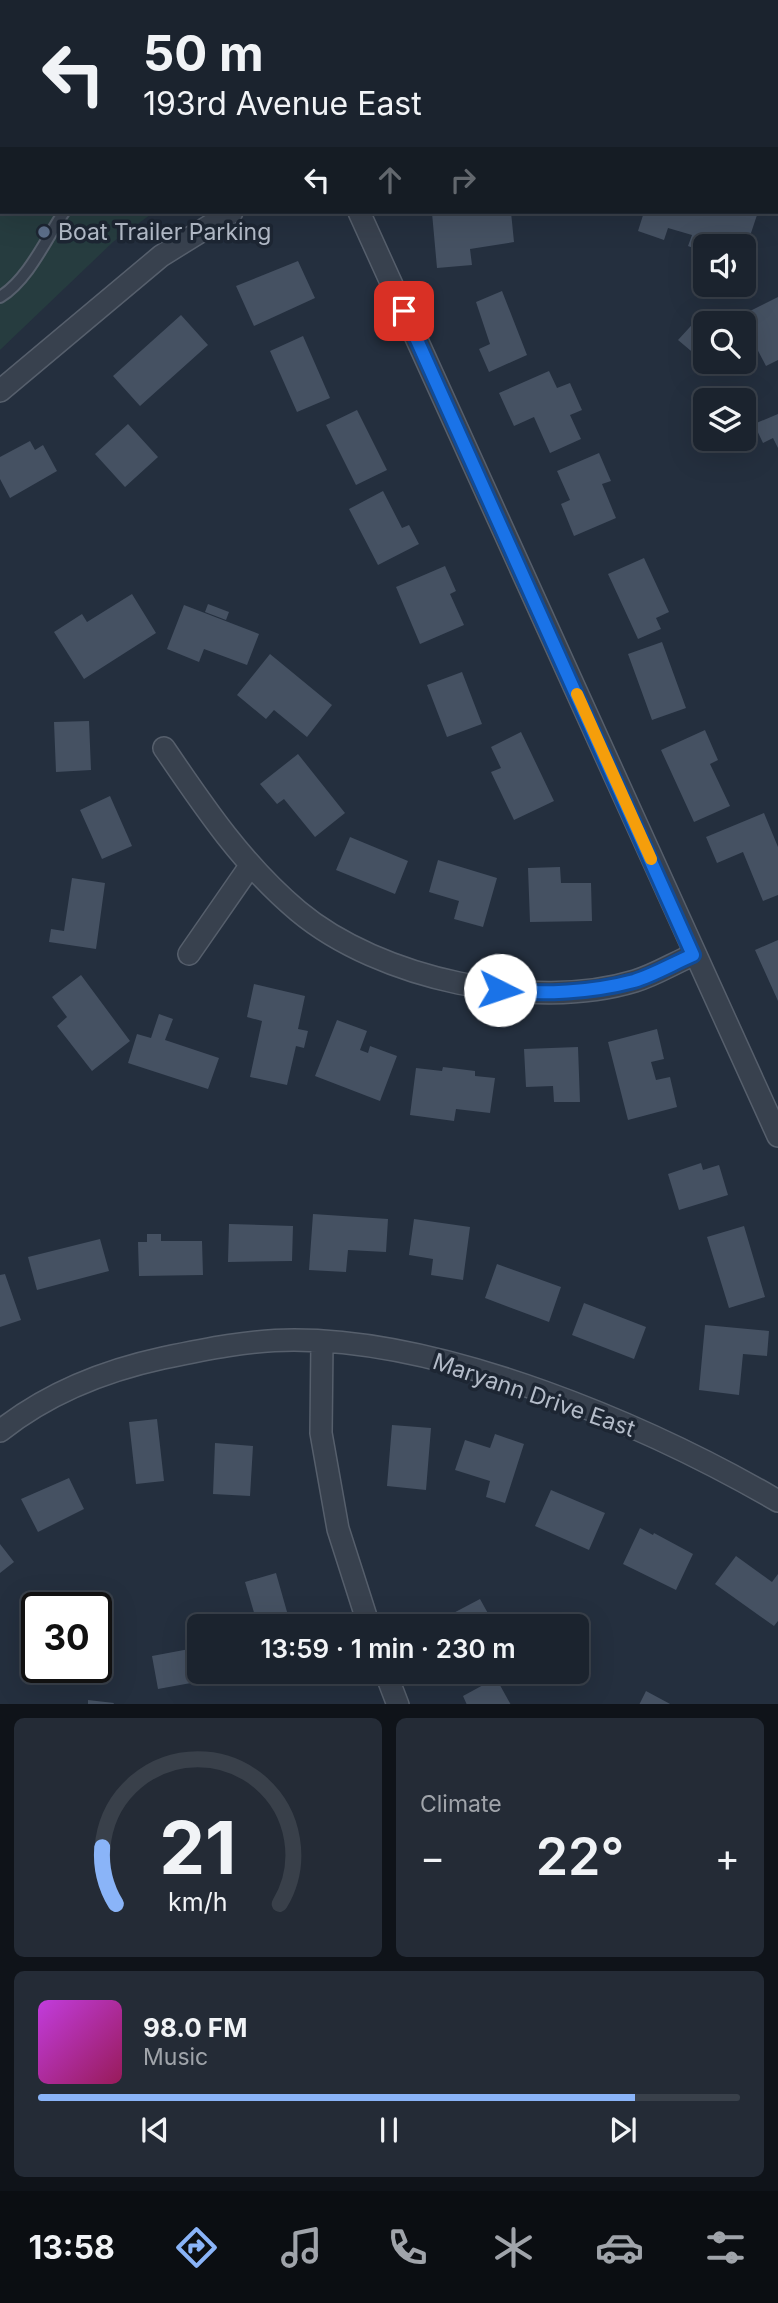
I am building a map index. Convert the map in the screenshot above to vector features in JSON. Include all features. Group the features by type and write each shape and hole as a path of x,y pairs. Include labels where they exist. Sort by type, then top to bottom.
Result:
{"street":[{"path":"0,391 161,256 229,214"},
{"path":"360,214 693,955 778,1136"},
{"path":"164,748 215,823 250,866 300,913 332,934 392,963 431,977 522,993 582,989 635,981 693,955"},
{"path":"189,954 250,866"},
{"name":"Maryann Drive East","path":"0,1431 25,1411 57,1394 124,1367 251,1342 322,1342 365,1346 450,1362 556,1398 664,1441 778,1500"},
{"path":"322,1342 321,1433 338,1529 365,1614"},
{"path":"388,1684 392,1703"}],"lane":[{"path":"0,297 9,292 63,214"}],"green space":[{"path":"0,214 151,214 113,242 0,350"}],"building":[{"path":"432,214 511,214 514,242 470,249 472,265 437,268"},
{"path":"643,214 757,215 751,234 693,234 693,248 688,246 692,235 668,228 664,240 638,231"},
{"path":"298,261 315,298 254,326 236,286"},
{"path":"502,291 527,355 489,372 479,349 490,344 476,302"},
{"path":"778,297 778,360 766,366 756,347 756,311 750,311"},
{"path":"181,315 208,345 140,406 113,376"},
{"path":"693,324 693,353 678,340"},
{"path":"303,336 330,398 297,412 270,351"},
{"path":"549,371 557,388 570,383 582,410 570,415 581,439 550,453 534,417 514,426 499,393"},
{"path":"357,410 387,470 356,485 326,425"},
{"path":"778,414 778,448 773,438 763,443 756,423"},
{"path":"128,424 158,457 125,487 95,454"},
{"path":"30,441 35,450 43,445 57,471 10,498 0,479 0,457"},
{"path":"599,453 611,481 602,484 616,518 574,536 561,504 570,500 557,471"},
{"path":"383,491 402,528 409,525 419,544 378,565 349,509"},
{"path":"644,558 669,612 656,618 661,629 638,639 608,574"},
{"path":"445,566 456,591 450,594 464,625 420,644 396,587"},
{"path":"132,594 156,633 84,679 54,632 82,614 87,622"},
{"path":"208,604 229,612 226,620 205,612"},
{"path":"184,605 259,634 247,665 204,649 199,662 167,649"},
{"path":"662,642 686,708 652,720 628,654"},
{"path":"270,654 332,705 307,737 274,710 266,719 237,695"},
{"path":"462,672 482,724 447,737 427,685"},
{"path":"89,721 91,770 56,772 54,722"},
{"path":"705,730 718,760 710,764 730,806 694,822 661,750"},
{"path":"521,732 554,801 514,820 491,772 501,768 491,747"},
{"path":"298,754 345,813 315,837 284,799 277,804 260,784"},
{"path":"110,796 132,846 102,859 80,810"},
{"path":"764,813 778,847 778,895 763,901 743,852 717,863 706,837"},
{"path":"350,837 408,861 395,894 336,870"},
{"path":"438,860 497,878 483,927 454,919 459,901 429,892"},
{"path":"560,867 561,883 591,883 592,921 530,922 528,868"},
{"path":"72,878 105,883 96,949 49,942 51,929 64,931"},
{"path":"778,940 778,1001 755,950"},
{"path":"81,975 130,1041 92,1071 57,1026 67,1017 52,997"},
{"path":"254,984 305,996 298,1029 308,1031 304,1048 296,1046 287,1085 250,1077 262,1021 247,1017"},
{"path":"159,1014 173,1019 165,1040 219,1058 208,1089 128,1063 137,1034 151,1038"},
{"path":"337,1020 367,1031 360,1050 368,1053 370,1046 397,1056 380,1101 315,1076"},
{"path":"657,1029 664,1059 651,1062 656,1080 670,1077 677,1107 628,1120 608,1042"},
{"path":"578,1047 580,1102 554,1102 553,1086 526,1087 524,1049"},
{"path":"443,1067 475,1071 475,1076 495,1078 490,1113 456,1109 454,1121 410,1115 416,1068 442,1071"},
{"path":"701,1163 703,1170 719,1165 728,1195 679,1210 668,1174"},
{"path":"313,1214 388,1219 386,1252 348,1250 346,1272 309,1270"},
{"path":"414,1219 470,1227 463,1280 431,1275 433,1259 409,1255"},
{"path":"229,1224 293,1226 292,1261 228,1262"},
{"path":"744,1226 765,1297 729,1308 707,1237"},
{"path":"147,1234 161,1234 161,1241 202,1241 203,1275 139,1276 138,1242 147,1242"},
{"path":"100,1239 109,1271 37,1290 28,1257"},
{"path":"497,1264 561,1287 549,1322 485,1298"},
{"path":"5,1274 21,1320 0,1327 0,1275"},
{"path":"584,1303 646,1327 634,1359 572,1335"},
{"path":"705,1325 769,1331 767,1356 743,1354 739,1395 699,1390"},
{"path":"157,1419 164,1481 136,1484 129,1422"},
{"path":"392,1425 431,1428 426,1490 387,1486"},
{"path":"495,1434 524,1444 505,1503 486,1497 490,1481 455,1470 465,1440 490,1448"},
{"path":"215,1443 253,1446 250,1496 213,1494"},
{"path":"69,1478 84,1509 38,1532 21,1499"},
{"path":"551,1490 605,1513 589,1550 535,1526"},
{"path":"640,1528 693,1554 676,1590 623,1564"},
{"path":"0,1544 14,1562 0,1573"},
{"path":"736,1556 772,1582 778,1574 778,1621 774,1626 715,1584"},
{"path":"276,1573 288,1614 254,1614 245,1582"},
{"path":"480,1599 488,1614 452,1614"},
{"path":"187,1649 187,1684 158,1689 152,1656"},
{"path":"485,1684 499,1684 510,1704 467,1704 463,1696"},
{"path":"646,1691 670,1704 640,1704"},
{"path":"88,1700 114,1703 114,1704 88,1704"}],"slow traffic":[{"path":"577,694 651,859"}],"place":[{"name":"Boat Trailer Parking","path":"44,232"}],"route":[{"path":"404,311 693,955 635,981 582,989 522,993 500,990"}]}
